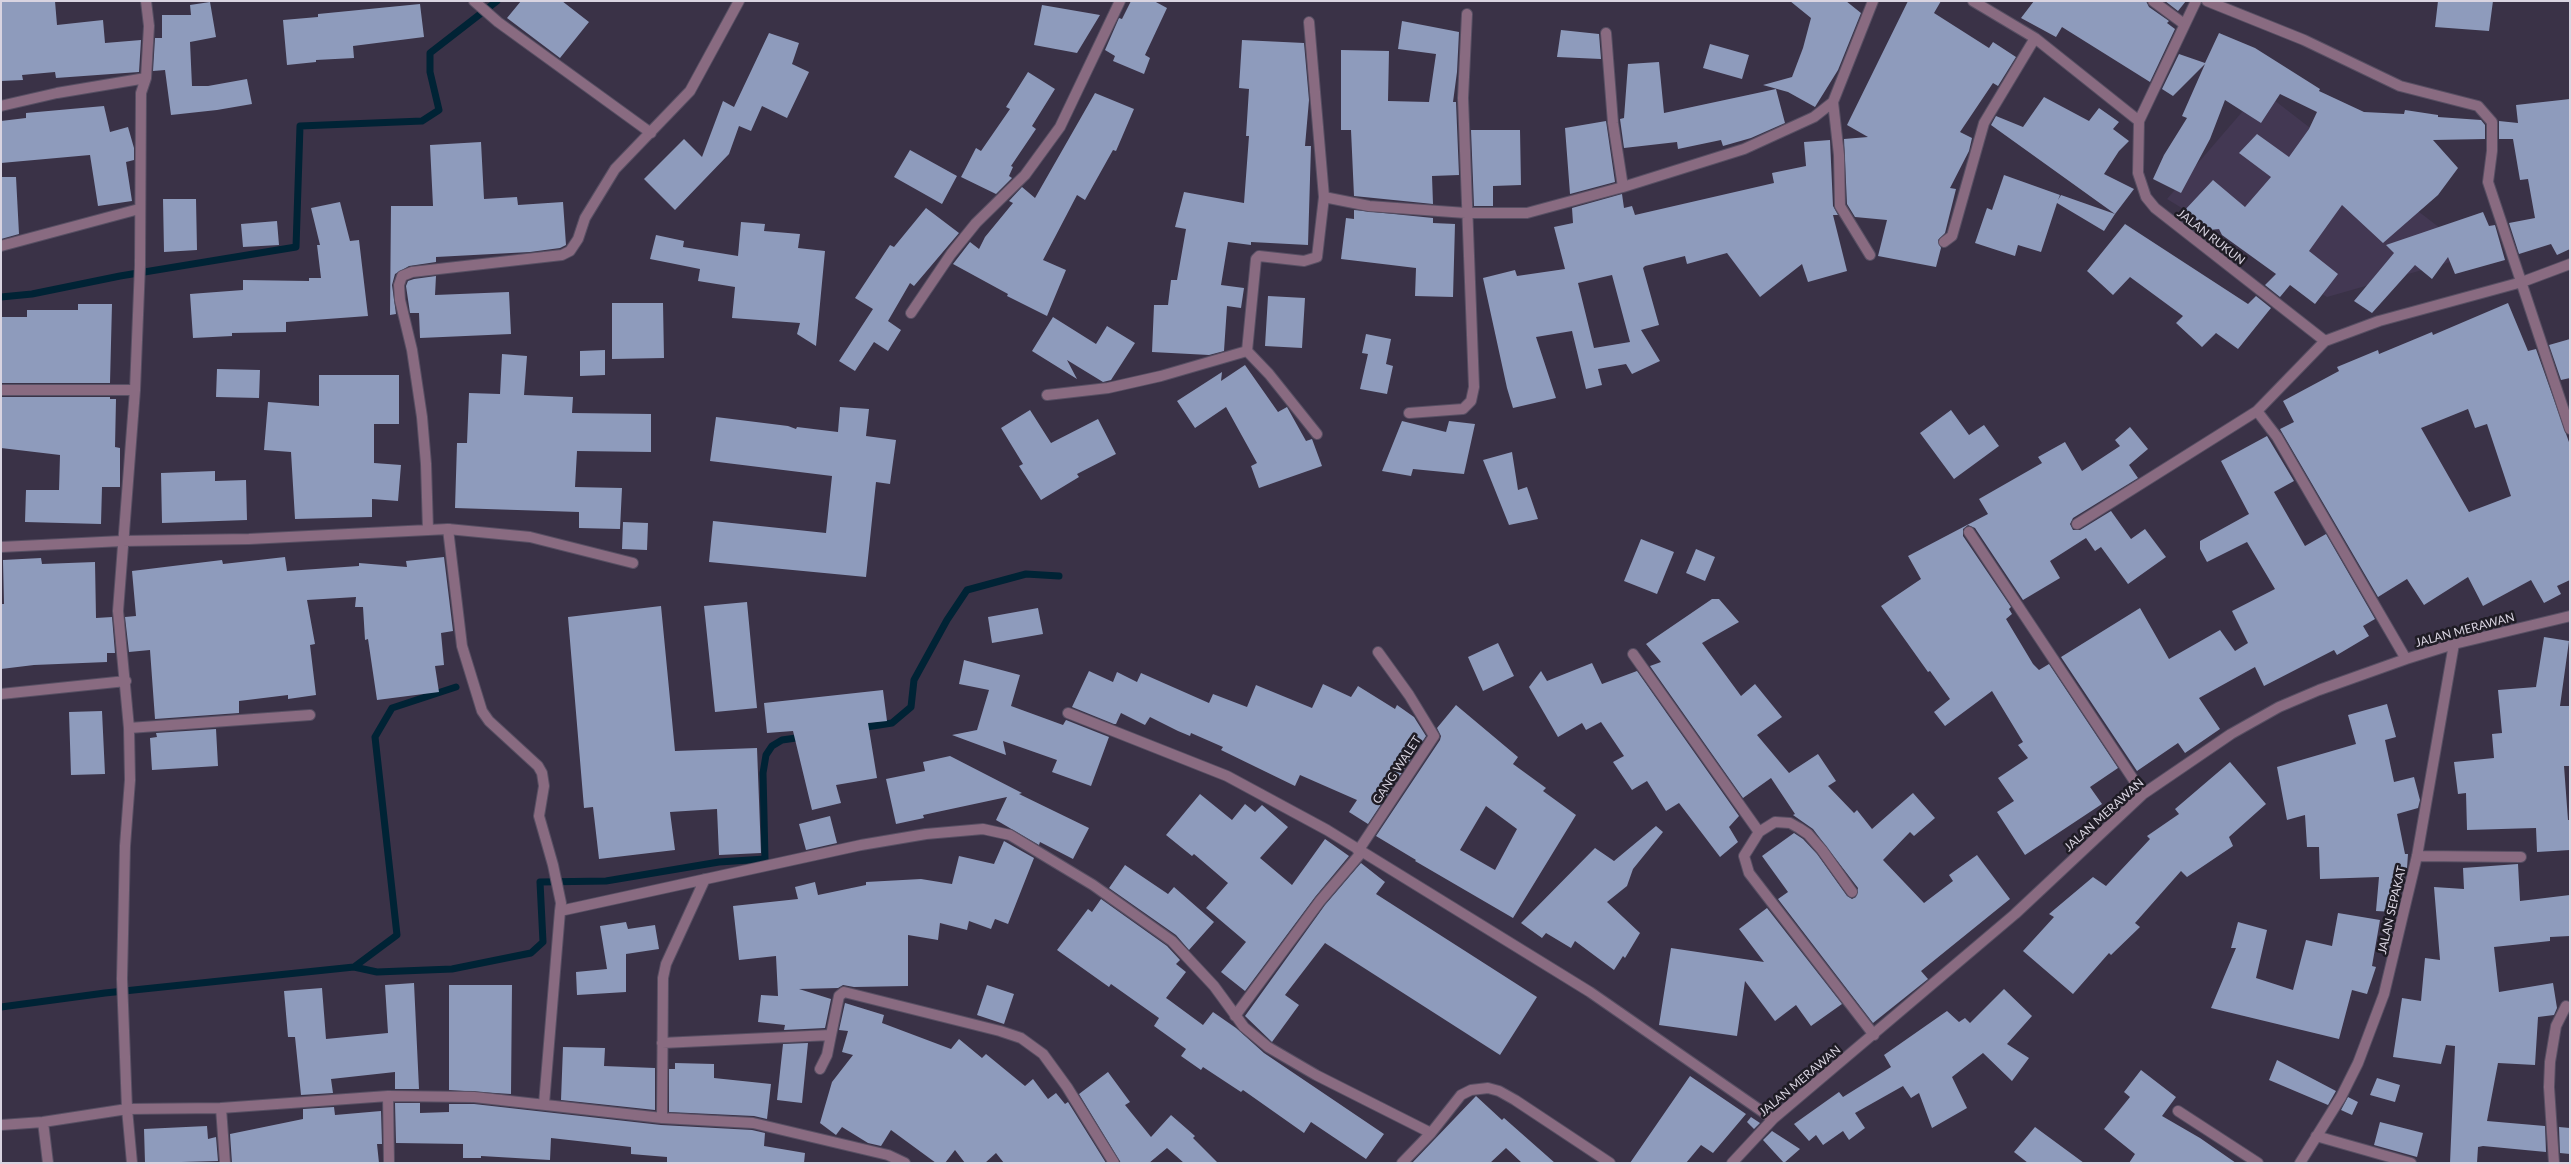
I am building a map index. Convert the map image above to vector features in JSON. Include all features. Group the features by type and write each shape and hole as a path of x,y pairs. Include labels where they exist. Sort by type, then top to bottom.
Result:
{"street":[{"path":"132,1163 127,1109 122,1002 125,846 130,780 130,728 118,612 135,390 140,265 139,209 142,93 146,78 149,26 146,1"},
{"path":"474,1 498,22 651,134"},
{"path":"428,530 426,464 422,417 412,350 400,300 399,285 402,276 412,272 562,255 570,251 578,239 585,218 615,169 651,134 690,91 739,1"},
{"path":"911,313 951,254 976,223 1025,175 1060,127 1120,1"},
{"path":"1870,255 1840,206 1833,102 1874,1"},
{"path":"1973,1 2035,38 2138,120 2196,1"},
{"path":"2153,1 2184,24"},
{"path":"2208,1 2304,40 2400,86 2478,106 2492,122 2492,151 2488,182 2569,423"},
{"path":"1409,413 1464,409 1471,401 1474,387 1463,98 1466,14"},
{"path":"1309,22 1324,197 1317,257 1304,261 1259,256 1256,259 1247,351 1269,374 1317,434"},
{"path":"1606,33 1613,123 1624,187"},
{"path":"1944,242 1952,236 1984,123 2035,38"},
{"path":"1,106 58,93 146,78"},
{"path":"1324,197 1370,206 1466,212 1527,213 1624,187 1744,149 1814,117 1833,102"},
{"name":"JALAN RUKUN","path":"2138,120 2138,173 2146,197 2155,208 2325,340"},
{"path":"1,246 139,209"},
{"path":"2077,524 2257,411 2325,340 2379,321 2522,282 2570,264"},
{"path":"1047,396 1108,388 1161,376 1247,351"},
{"path":"1,390 135,390"},
{"path":"2257,411 2277,437 2406,660"},
{"path":"448,530 462,646 480,705 489,720 538,766 542,773 544,786 539,816 553,865 560,907 544,1104"},
{"path":"1,547 448,530 530,537 633,563"},
{"path":"1969,532 2143,794"},
{"name":"JALAN MERAWAN","path":"1732,1163 1772,1119 1874,1035 2014,914 2143,794 2231,734 2279,707 2319,690 2454,644 2570,616"},
{"name":"JALAN SEPAKAT","path":"2300,1163 2341,1096 2371,1031 2396,951 2417,856 2454,644"},
{"name":"GANG WALET","path":"1359,852 1434,736 1410,695 1378,652"},
{"path":"1633,654 1759,832"},
{"path":"1,694 126,681"},
{"path":"1068,714 1227,776 1327,830 1359,852 1590,992 1772,1119"},
{"path":"130,728 310,715"},
{"path":"1852,892 1808,834 1790,823 1775,822 1759,832 1744,856 1749,873 1874,1035"},
{"path":"560,907 926,834 983,829 1010,835 1093,885 1172,941 1214,986 1235,1016 1252,1034 1279,1054 1431,1133"},
{"path":"1235,1016 1320,901 1359,852"},
{"path":"2417,856 2522,857"},
{"path":"662,1118 663,978 666,964 705,879"},
{"path":"820,1068 827,1055 839,996 844,992 1021,1038 1033,1046 1049,1062 1114,1163"},
{"path":"2554,1163 2549,1087 2550,1062 2556,1026 2566,1006"},
{"path":"662,1043 831,1036"},
{"path":"1402,1163 1431,1133 1461,1096 1480,1088 1499,1090 1610,1163"},
{"path":"388,1096 389,1163"},
{"path":"1,1125 43,1122 127,1109 221,1108 388,1096 474,1097 662,1118 753,1123 888,1155 905,1163"},
{"path":"221,1108 225,1163"},
{"path":"2178,1111 2258,1163"},
{"path":"43,1122 48,1163"},
{"path":"2316,1136 2411,1163"}],"shaded area":[{"path":"2261,90 2475,255 2327,297 2167,199"}],"building":[{"path":"1,1 55,1 57,25 103,20 105,43 141,40 139,72 56,78 55,72 22,75 23,80 1,81"},
{"path":"521,1 562,1 589,22 560,58 507,18"},
{"path":"1131,1 1154,1 1167,8 1145,55 1150,58 1144,74 1113,61 1115,56 1105,50 1119,18 1122,19"},
{"path":"1790,1 1846,1 1861,13 1838,70 1815,107 1788,92 1763,85 1792,77 1803,48 1811,18"},
{"path":"1908,1 1941,1 1934,13 1989,48 1993,42 2016,57 1998,86 1993,83 1960,132 1972,138 1969,151 1950,188 1956,189 1945,233 1938,240 1941,248 1936,267 1878,256 1887,220 1855,217 1847,204 1844,139 1868,137 1847,125"},
{"path":"2034,1 2146,1 2149,7 2169,21 2167,23 2175,29 2150,82 2062,27 2056,37 2021,18"},
{"path":"2165,1 2186,1 2178,11"},
{"path":"2438,1 2493,1 2489,31 2435,27"},
{"path":"210,2 216,37 190,42 192,86 208,86 247,79 252,104 171,115 165,70 153,71 155,38 162,38 162,15 191,15 190,5"},
{"path":"420,4 424,37 353,46 354,58 316,60 316,62 287,65 283,20 318,17 318,14"},
{"path":"1042,5 1100,15 1077,53 1034,45"},
{"path":"1402,21 1459,32 1453,102 1456,102 1459,175 1432,176 1433,204 1354,196 1351,130 1341,130 1341,50 1389,51 1388,101 1429,102 1436,54 1398,49"},
{"path":"1561,30 1599,34 1601,59 1557,57"},
{"path":"769,33 799,43 792,64 809,72 787,118 762,106 751,131 739,126 729,154 675,210 644,179 684,139 702,157 723,101 734,107"},
{"path":"2219,33 2255,48 2320,89 2319,91 2364,112 2404,114 2405,110 2438,115 2438,117 2481,120 2485,125 2485,139 2433,140 2458,168 2438,195 2383,243 2342,205 2309,251 2338,274 2315,304 2290,285 2280,297 2265,285 2276,274 2222,235 2219,229 2210,230 2184,211 2213,180 2245,207 2271,177 2239,153 2257,134 2289,157 2309,129 2317,112 2280,94 2261,123 2225,100 2210,139 2181,193 2153,179 2164,155 2187,118 2182,116 2205,64 2173,96 2162,89 2179,54 2205,63"},
{"path":"1242,40 1304,43 1309,100 1305,146 1311,146 1308,245 1251,242 1251,245 1228,242 1221,285 1244,288 1241,308 1227,306 1224,351 1209,355 1152,352 1154,305 1168,305 1171,280 1177,280 1186,229 1175,227 1184,192 1244,203 1249,136 1246,136 1249,89 1239,88"},
{"path":"1710,44 1749,55 1742,79 1703,68"},
{"path":"1659,62 1664,113 1776,89 1785,123 1751,138 1723,146 1721,140 1678,149 1677,142 1624,148 1620,119 1624,118 1628,64"},
{"path":"1028,72 1055,89 1032,126 1036,129 1011,166 1013,167 1009,176 1012,178 996,194 961,177 976,148 981,151 1010,109 1006,107"},
{"path":"1095,93 1134,109 1116,151 1113,150 1085,200 1077,195 1043,260 1066,270 1047,316 1007,296 1008,294 953,264 970,242 979,249 985,237 1013,203 1009,201 1022,187 1035,198"},
{"path":"2044,97 2089,121 2099,108 2119,122 2113,129 2129,141 2119,151 2104,174 2134,189 2115,214 1991,125 1996,116 2023,127"},
{"path":"2570,99 2570,249 2557,255 2551,244 2519,254 2509,223 2535,218 2528,179 2520,180 2513,139 2499,139 2499,121 2518,123 2516,105"},
{"path":"104,106 110,132 128,127 134,148 134,160 126,162 132,201 98,206 90,155 1,163 1,121 26,118 26,113"},
{"path":"1606,121 1615,182 1570,194 1565,128"},
{"path":"1471,130 1520,130 1521,185 1493,186 1493,206 1474,206"},
{"path":"1830,140 1833,206 1838,215 1833,215 1847,271 1808,282 1802,264 1760,297 1727,253 1687,264 1685,256 1645,266 1643,268 1659,325 1641,330 1660,361 1632,374 1626,364 1598,369 1602,385 1586,389 1572,331 1536,337 1556,398 1513,408 1483,278 1515,270 1517,276 1565,269 1554,227 1573,223 1572,208 1622,194 1624,208 1632,206 1635,215 1774,183 1772,173 1806,166 1804,142","holes":["1612,275 1630,342 1594,348 1578,283"]},
{"path":"481,142 484,199 517,197 518,205 563,202 566,245 560,248 530,252 436,257 436,262 409,266 395,274 392,285 396,314 390,315 391,206 433,206 430,145"},
{"path":"910,150 957,176 942,204 894,177"},
{"path":"2004,175 2060,195 2058,200 2061,195 2115,214 2104,231 2057,203 2041,252 2018,245 2015,256 1975,243 1987,208 1992,210"},
{"path":"1,177 16,177 19,234 1,239"},
{"path":"163,199 196,199 197,250 164,252"},
{"path":"340,202 350,241 359,240 368,316 286,322 286,332 232,333 232,336 193,338 190,294 243,290 243,280 309,281 309,278 321,278 317,245 320,245 311,208"},
{"path":"926,208 959,233 914,286 910,283 888,321 901,330 888,351 874,342 855,371 839,361 873,309 855,298 890,245 894,247"},
{"path":"1354,210 1433,218 1433,223 1455,224 1453,297 1415,296 1416,268 1341,259 1346,218 1354,219"},
{"path":"2483,212 2489,226 2495,225 2505,260 2455,274 2448,257 2432,279 2415,265 2372,313 2354,301 2394,253 2386,245"},
{"path":"277,221 279,245 243,247 241,224"},
{"path":"741,222 765,224 764,231 800,234 798,248 825,251 816,346 797,334 800,323 732,318 735,287 698,281 700,269 650,259 656,235 684,241 683,247 738,256"},
{"path":"2125,224 2248,304 2256,296 2271,308 2238,349 2216,333 2202,347 2176,323 2183,316 2130,277 2113,295 2087,271"},
{"path":"436,276 435,295 509,292 511,334 420,338 419,313 410,313 406,286 408,281 414,279"},
{"path":"1268,296 1305,298 1302,348 1265,346"},
{"path":"612,303 663,303 664,358 612,359"},
{"path":"2508,303 2528,351 2536,349 2570,445 2570,580 2557,586 2561,594 2544,603 2531,580 2483,606 2468,577 2424,605 2407,579 2378,597 2280,429 2294,422 2283,401 2339,371 2337,367 2378,350 2379,354 2432,332 2433,335","holes":["2468,409 2475,428 2487,424 2511,496 2469,512 2421,428"]},
{"path":"78,304 112,304 110,383 1,383 1,317 27,317 27,310 78,310"},
{"path":"1053,317 1096,344 1107,326 1135,343 1111,380 1103,382 1067,360 1077,379 1032,351"},
{"path":"1366,334 1391,339 1386,364 1393,366 1387,394 1360,389 1368,354 1362,353"},
{"path":"2570,339 2570,378 2561,380 2549,345"},
{"path":"605,350 605,375 580,376 580,351"},
{"path":"502,354 527,356 524,395 573,397 572,413 651,414 651,452 577,451 575,487 622,488 620,529 579,528 579,512 455,508 457,443 467,443 469,393 500,394"},
{"path":"1245,365 1278,412 1287,407 1306,441 1312,439 1322,466 1259,488 1251,466 1257,463 1226,407 1195,428 1177,401 1222,372 1221,381"},
{"path":"217,369 260,370 259,398 216,397"},
{"path":"319,375 399,375 399,424 374,424 374,463 401,465 398,501 372,499 372,517 295,519 291,452 264,450 268,402 319,406"},
{"path":"1,397 110,397 110,399 116,399 115,447 120,448 120,487 102,487 101,524 25,522 26,490 59,490 60,455 1,448"},
{"path":"840,407 869,409 866,436 896,440 890,484 876,482 866,577 709,562 713,521 826,533 832,476 710,461 716,417 788,426 796,429 797,427 838,432"},
{"path":"1030,410 1051,443 1098,419 1116,454 1077,474 1079,477 1041,500 1019,466 1023,464 1001,428"},
{"path":"1951,410 1969,435 1984,425 1999,446 1954,479 1920,433"},
{"path":"1402,421 1446,432 1449,421 1475,424 1464,474 1413,469 1411,476 1382,471"},
{"path":"2130,427 2148,449 2129,465 2138,478 2073,518 2070,524 2073,530 2080,530 2111,511 2131,539 2145,529 2166,557 2128,584 2101,547 2095,551 2086,538 2050,561 2060,578 2023,600 1975,528 1968,525 1963,529 1963,536 2011,607 2009,609 2012,614 2006,619 2033,664 2039,670 2049,664 2118,768 2090,787 2102,804 2025,855 1997,812 2014,801 1998,778 2028,758 2018,745 2023,742 1992,691 1945,726 1934,712 1950,699 1930,671 1928,672 1881,606 1921,579 1908,556 1988,514 1979,499 2042,463 2038,457 2065,442 2082,471 2120,446 2115,440"},
{"path":"2267,436 2294,481 2274,492 2305,546 2326,534 2375,619 2363,626 2369,636 2337,655 2334,650 2264,686 2255,667 2199,698 2220,729 2185,753 2178,743 2137,771 2061,657 2140,608 2169,659 2220,630 2235,651 2248,643 2232,611 2275,589 2247,542 2207,562 2200,549 2200,541 2249,514 2221,461"},
{"path":"1512,452 1518,490 1527,487 1538,519 1509,525 1483,460"},
{"path":"215,471 215,481 246,480 247,520 162,523 161,473"},
{"path":"623,522 648,523 647,550 622,549"},
{"path":"1641,539 1674,552 1657,594 1624,581"},
{"path":"1696,549 1715,557 1705,581 1686,573"},
{"path":"285,557 287,571 359,566 359,563 407,567 406,561 444,557 453,631 441,633 444,665 435,666 439,692 377,700 368,639 365,640 363,607 355,607 356,597 307,600 315,644 310,645 316,695 288,699 288,695 239,701 239,713 155,719 150,650 129,652 125,617 136,616 132,571 222,560 223,564"},
{"path":"41,558 42,564 95,562 96,618 112,617 115,653 107,653 107,662 34,665 1,669 1,604 4,604 3,560"},
{"path":"1712,599 1719,599 1739,622 1702,643 1741,696 1755,684 1782,717 1757,735 1789,773 1818,754 1836,781 1828,786 1854,813 1857,810 1872,829 1913,793 1935,818 1914,836 1910,832 1883,860 1924,903 1953,881 1949,875 1977,855 2010,899 1921,971 1928,979 1873,1023 1778,899 1788,892 1762,856 1794,833 1803,839 1817,854 1847,896 1852,899 1856,897 1858,888 1813,829 1793,815 1795,814 1771,778 1743,798 1650,666 1661,662 1646,644"},
{"path":"747,602 757,708 715,712 704,606"},
{"path":"661,606 675,751 757,748 761,853 719,855 717,809 670,812 675,850 599,859 593,807 584,808 568,617"},
{"path":"1038,608 1043,634 992,643 988,617"},
{"path":"2544,637 2569,641 2560,706 2570,706 2569,766 2564,766 2568,820 2570,820 2570,850 2537,852 2536,828 2467,830 2466,793 2458,794 2454,762 2494,758 2492,734 2502,733 2498,690 2536,687"},
{"path":"1498,643 1514,676 1483,691 1468,657"},
{"path":"964,660 1020,675 1011,706 1063,725 1066,720 1109,737 1091,786 1052,772 1057,760 1003,741 1006,755 952,735 977,730 989,690 959,684"},
{"path":"1592,663 1602,684 1637,671 1739,816 1729,827 1738,842 1720,857 1679,803 1666,811 1647,781 1632,790 1613,762 1624,756 1601,722 1586,730 1582,723 1558,737 1529,687 1541,671 1547,681"},
{"path":"1089,671 1113,682 1117,672 1137,682 1141,673 1209,703 1213,694 1247,707 1256,685 1312,708 1323,684 1351,697 1358,686 1395,709 1397,705 1414,717 1426,736 1368,824 1349,812 1357,800 1300,775 1295,786 1221,750 1223,747 1191,733 1190,736 1150,717 1145,725 1121,713 1116,724 1114,724 1072,707"},
{"path":"883,690 887,721 868,723 877,778 836,785 841,803 812,810 793,731 767,733 764,703"},
{"path":"2387,704 2396,737 2385,740 2394,782 2414,777 2420,800 2418,808 2397,814 2405,854 2408,854 2407,868 2394,912 2376,911 2379,877 2320,879 2319,847 2307,847 2305,815 2287,820 2277,767 2356,744 2348,715"},
{"path":"1456,705 1518,757 1513,764 1546,788 1543,791 1576,815 1513,918 1376,836 1440,740 1441,736 1437,728","holes":["1486,806 1517,829 1495,870 1460,850"]},
{"path":"102,711 105,774 71,775 69,712"},
{"path":"216,729 218,766 152,770 150,738 157,737 156,733"},
{"path":"950,756 1022,793 1019,794 1089,828 1073,859 1040,842 1039,845 996,820 1007,797 923,815 924,818 896,824 886,779 925,771 923,762"},
{"path":"2230,762 2266,804 2229,837 2233,846 2187,877 2181,871 2135,923 2140,927 2111,955 2109,953 2073,994 2023,951 2054,917 2049,914 2093,877 2106,886 2150,839 2147,836 2179,814 2175,809"},
{"path":"1200,794 1232,820 1245,804 1255,812 1262,805 1288,827 1260,858 1292,885 1325,839 1349,856 1315,897 1245,991 1221,972 1246,942 1206,908 1228,883 1194,854 1192,856 1166,835"},
{"path":"830,816 837,843 806,850 799,824"},
{"path":"1656,826 1663,832 1633,869 1627,886 1607,902 1640,933 1625,958 1623,956 1614,970 1575,941 1571,948 1546,933 1542,938 1521,923 1595,848 1614,861"},
{"path":"1004,841 1034,858 1008,924 995,919 991,929 969,921 967,930 940,923 938,940 908,935 908,986 854,987 843,985 838,988 799,989 831,999 825,1028 784,1030 785,1025 758,1022 761,995 778,996 776,956 739,960 733,906 798,899 795,887 815,882 818,895 866,885 866,882 921,879 952,884 959,856 994,864"},
{"path":"1361,863 1385,882 1376,894 1537,997 1500,1055 1325,943 1285,995 1299,1005 1272,1042 1245,1016 1325,905"},
{"path":"2518,864 2520,901 2570,895 2570,936 2550,937 2550,941 2494,947 2499,992 2553,983 2557,1008 2554,1015 2538,1017 2535,1065 2498,1063 2487,1121 2545,1126 2546,1152 2483,1146 2478,1147 2477,1163 2450,1163 2455,1046 2446,1045 2441,1064 2393,1057 2402,998 2421,1001 2425,958 2440,960 2434,887 2464,889 2463,868"},
{"path":"1125,865 1168,894 1174,887 1214,922 1189,950 1176,935 1109,888"},
{"path":"1101,899 1167,946 1180,960 1176,964 1186,972 1166,998 1203,1025 1213,1012 1236,1028 1264,1053 1384,1134 1366,1159 1311,1122 1304,1133 1243,1090 1241,1092 1203,1067 1201,1070 1181,1056 1186,1049 1154,1026 1159,1018 1111,984 1109,987 1057,950 1088,909 1092,912"},
{"path":"1767,908 1842,1004 1811,1026 1796,1005 1775,1021 1745,981 1737,1036 1659,1025 1671,948 1764,962 1739,929"},
{"path":"2338,913 2380,920 2372,966 2376,967 2367,994 2352,990 2339,1039 2211,1008 2236,948 2231,948 2238,922 2267,930 2256,978 2293,990 2306,940 2332,946"},
{"path":"626,922 628,929 655,925 659,949 626,954 626,992 577,995 576,972 607,969 600,926"},
{"path":"414,983 419,1089 395,1089 395,1072 331,1079 333,1093 301,1095 295,1037 288,1037 284,991 322,988 326,1039 388,1033 385,985"},
{"path":"449,985 512,985 511,1094 449,1090"},
{"path":"987,985 1014,994 1004,1024 977,1015"},
{"path":"2004,989 2032,1016 2007,1044 2029,1058 2012,1081 1983,1053 1952,1077 1967,1108 1932,1128 1919,1093 1911,1098 1903,1086 1855,1113 1865,1128 1849,1140 1843,1131 1823,1145 1816,1135 1809,1141 1794,1124 1839,1092 1843,1097 1891,1067 1884,1055 1947,1011 1959,1022 1965,1018 1970,1023"},
{"path":"845,1003 884,1015 882,1023 951,1049 959,1039 982,1058 986,1054 1025,1086 1033,1079 1048,1099 1056,1093 1065,1104 1068,1102 1106,1163 1004,1163 996,1153 985,1163 965,1163 955,1150 945,1163 936,1163 891,1130 881,1146 868,1143 842,1127 836,1135 820,1123 832,1082 853,1055 842,1052 848,1031 839,1030"},
{"path":"808,1043 802,1103 777,1100 783,1044"},
{"path":"563,1047 605,1048 604,1066 655,1068 655,1110 561,1100"},
{"path":"2277,1060 2336,1091 2328,1105 2269,1080"},
{"path":"675,1063 714,1064 714,1078 771,1084 767,1119 754,1116 669,1112 669,1069 675,1069"},
{"path":"2141,1070 2176,1097 2162,1116 2200,1138 2236,1163 2129,1163 2135,1154 2104,1129 2130,1097 2124,1092"},
{"path":"1108,1072 1130,1102 1125,1105 1151,1137 1171,1115 1195,1136 1193,1138 1218,1163 1184,1163 1167,1148 1149,1163 1121,1163 1079,1094"},
{"path":"1690,1076 1746,1114 1713,1153 1701,1145 1686,1163 1630,1163"},
{"path":"2377,1078 2400,1085 2395,1102 2370,1095"},
{"path":"1476,1096 1555,1163 1522,1163 1506,1148 1490,1163 1412,1163"},
{"path":"2348,1097 2358,1102 2352,1115 2341,1110"},
{"path":"395,1103 420,1103 420,1113 449,1112 449,1104 474,1104 661,1125 752,1130 765,1133 764,1146 805,1153 804,1163 667,1163 667,1157 631,1154 631,1147 551,1138 550,1160 481,1156 481,1158 463,1158 463,1144 396,1143"},
{"path":"334,1107 335,1115 381,1111 382,1144 377,1144 379,1163 232,1163 230,1134 303,1119 303,1109"},
{"path":"1751,1117 1760,1123 1754,1129 1747,1122"},
{"path":"2380,1122 2423,1133 2417,1157 2374,1145"},
{"path":"207,1126 208,1139 216,1137 218,1161 145,1163 144,1129"},
{"path":"2035,1127 2084,1163 2028,1163 2014,1152"},
{"path":"2559,1127 2570,1128 2570,1154 2560,1153"},
{"path":"1772,1131 1800,1149 1784,1163 1763,1140"}],"waterway":[{"path":"1,297 32,294 120,276 296,247 300,126 422,121 439,110 430,72 430,53 497,1"},
{"path":"860,728 892,723 911,707 914,680 947,620 967,590 1026,574 1059,576"},
{"path":"354,967 397,935 375,737 392,708 456,687"},
{"path":"1,1007 105,993 354,967 377,972 452,969 531,953 543,942 540,882 606,881 719,862 765,859 763,773 766,755 772,746 782,740 803,737"}]}
